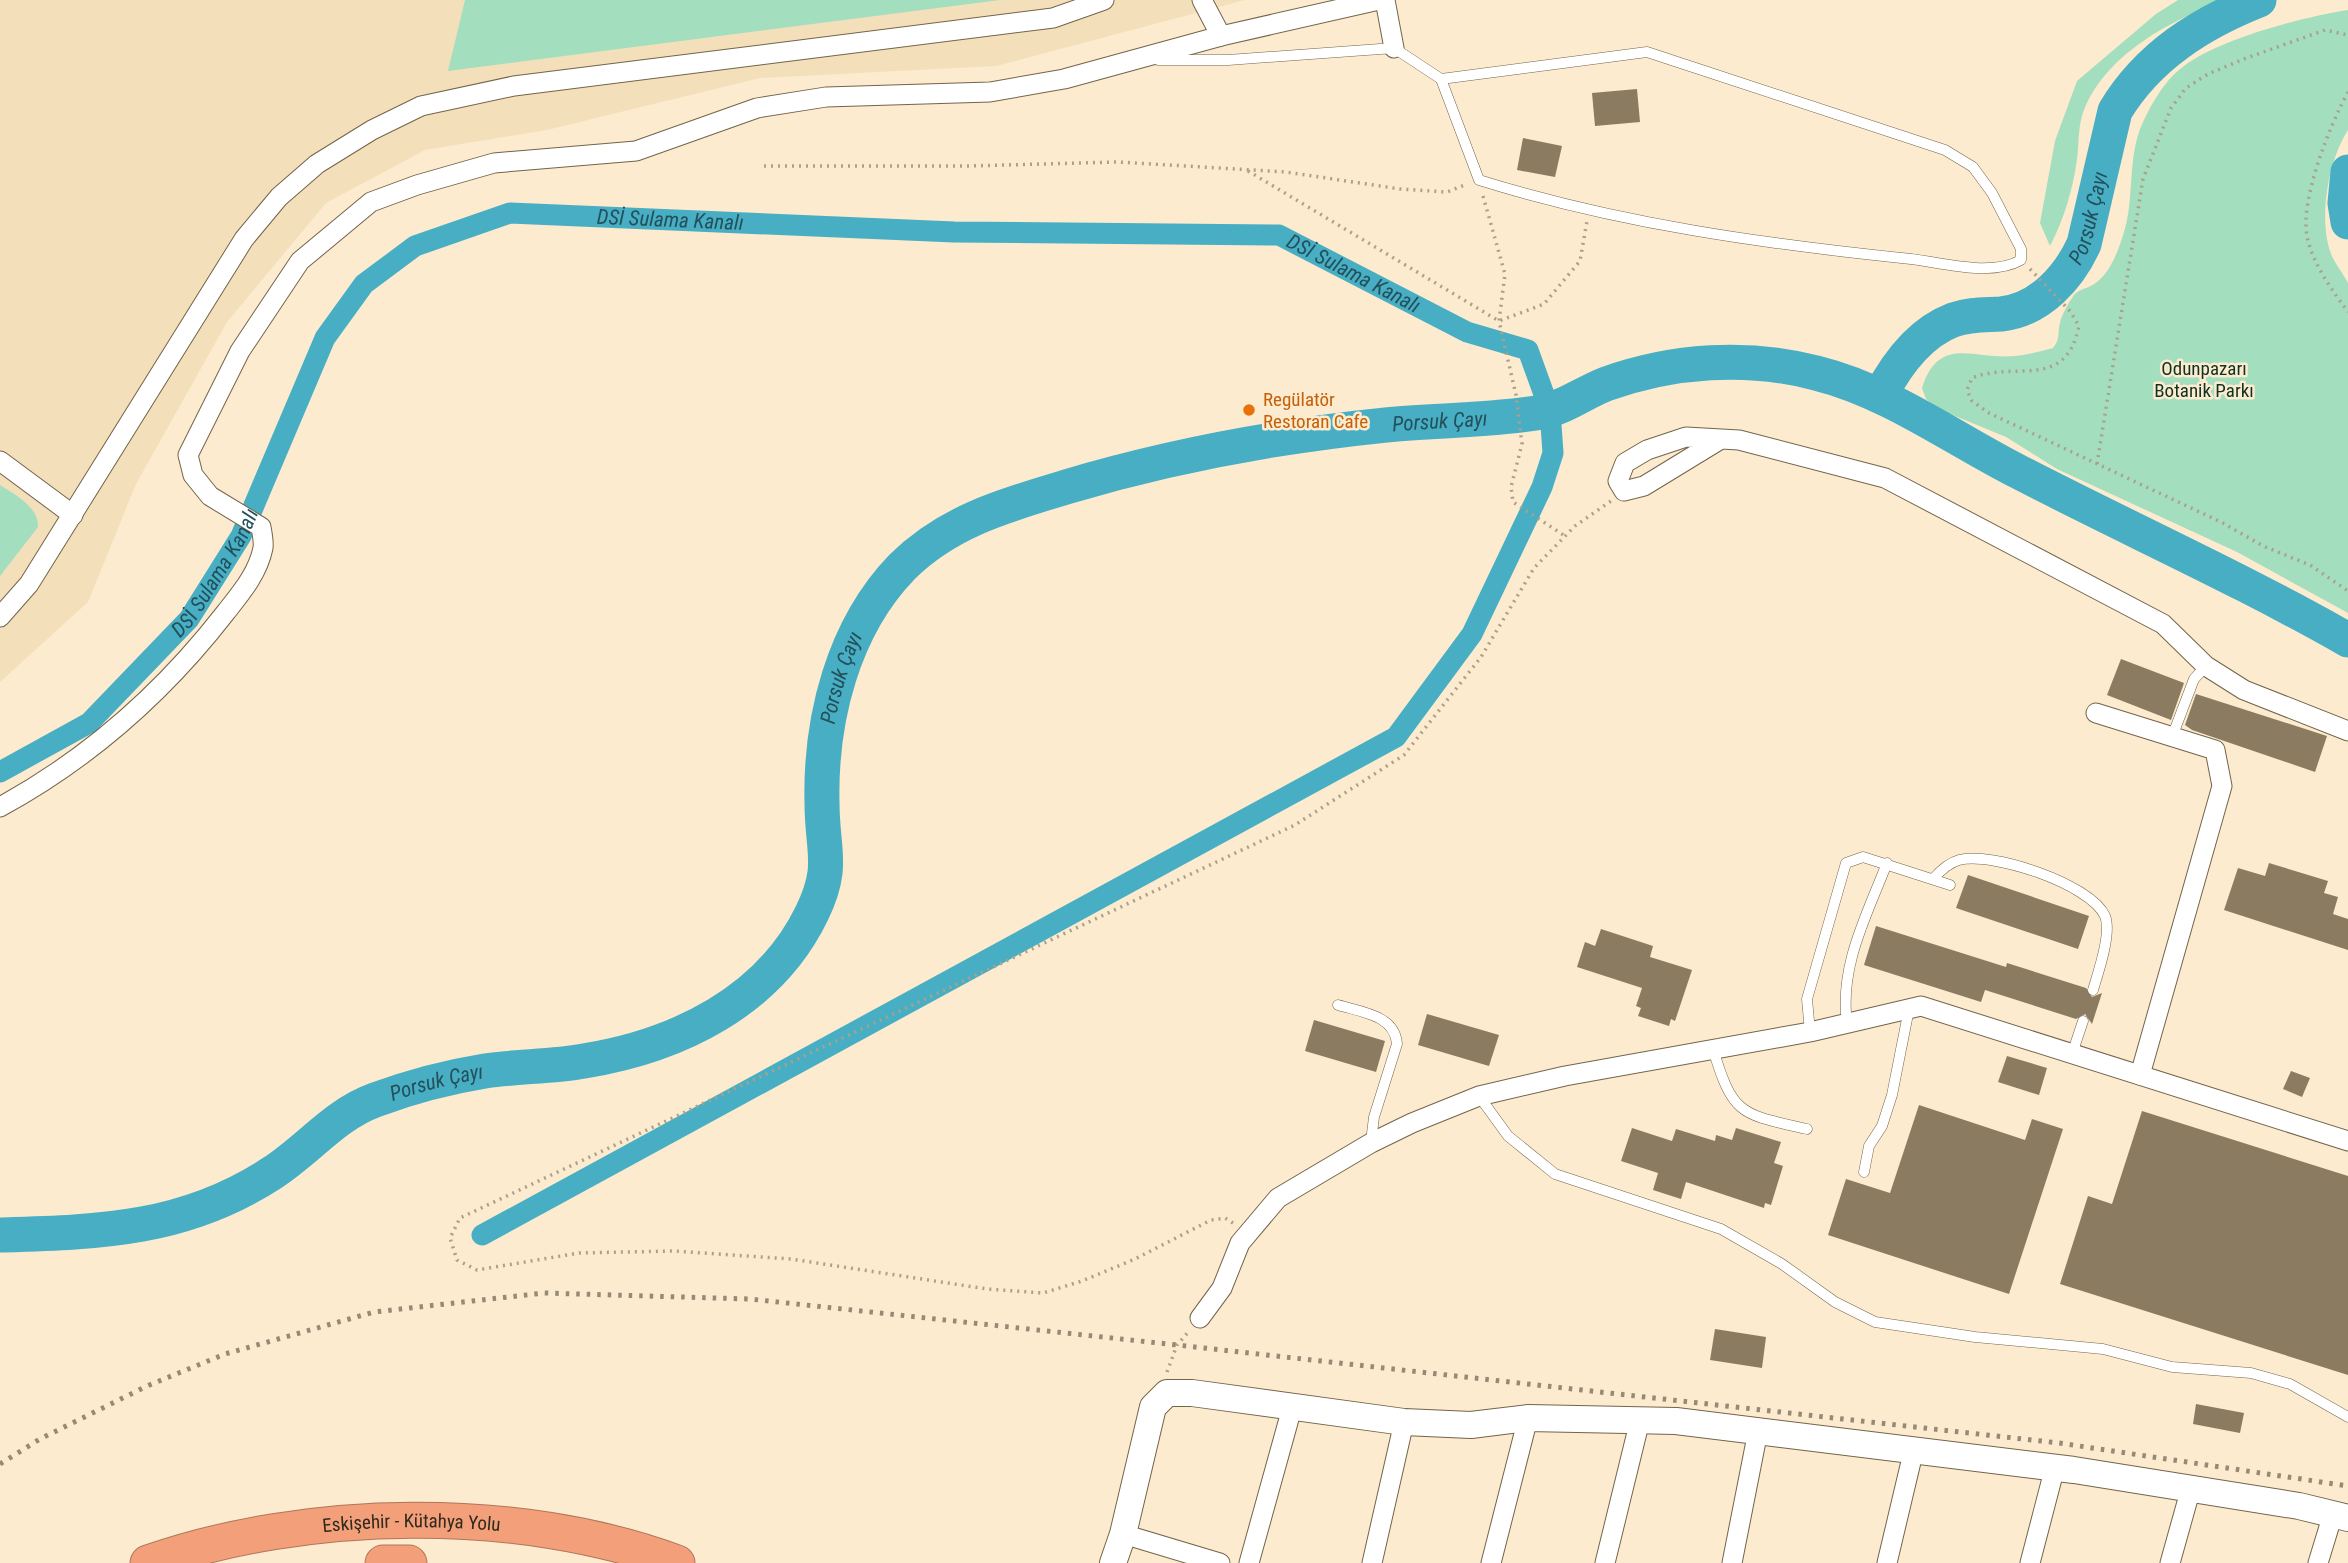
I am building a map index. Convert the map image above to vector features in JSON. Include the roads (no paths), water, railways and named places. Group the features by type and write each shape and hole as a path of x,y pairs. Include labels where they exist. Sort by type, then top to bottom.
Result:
{"highway":[{"name":"Eskişehir - Kütahya Yolu","path":"148,1563 193,1548 257,1533 387,1521 458,1522 536,1530 595,1540 677,1563"},
{"name":"Eskişehir - Kütahya Yolu","path":"383,1563 409,1563"}],"street":[{"path":"0,617 29,584 244,239 279,197 317,164 372,130 421,106 514,86 1053,18 1104,0"},
{"path":"1202,0 1221,36"},
{"path":"0,807 42,784 97,745 154,694 207,636 251,580 263,546 261,527 210,496 193,475 188,455 240,351 300,261 371,202 417,185 494,163 636,151 757,108 827,97 990,92 1065,79 1221,36 1379,0"},
{"path":"1385,0 1394,48"},
{"path":"1721,439 1644,486 1624,491 1618,481 1625,463 1647,450 1686,437 1739,440 1885,478 2163,624 2206,666 2244,690 2348,731"},
{"path":"0,461 73,515"},
{"path":"2096,713 2215,750 2222,786 2140,1075"},
{"path":"1200,1318 1223,1288 1240,1243 1278,1198 1371,1143 1479,1096 1810,1032 1921,1006 2348,1141"},
{"path":"1113,1563 1123,1534 1153,1407 1167,1393 1192,1393 1404,1423 1471,1425 1528,1418 1640,1420 1914,1449 2055,1468 2341,1516 2318,1563"},
{"path":"1249,1563 1292,1408"},
{"path":"1492,1563 1528,1418"},
{"path":"1605,1563 1640,1420"},
{"path":"1372,1563 1404,1423"},
{"path":"1732,1563 1758,1431"},
{"path":"1887,1563 1914,1449"},
{"path":"2030,1563 2055,1468"},
{"path":"2170,1563 2191,1489"},
{"path":"1123,1534 1220,1563"}],"lane":[{"path":"1136,60 1228,60 1394,48 1441,79 1479,180 1589,211 1721,236 1842,253 1982,267 2010,266 2021,260 2021,249 1992,193 1973,167 1945,150 1647,52 1441,79"},
{"path":"2172,737 2194,679 2206,666"},
{"path":"1810,1032 1807,999 1843,867 1857,857 1888,863 1950,885"},
{"path":"1933,879 1952,862 1975,858 2073,886 2092,897 2106,918 2103,958 2093,990"},
{"path":"1847,1023 1845,997 1851,958 1888,863"},
{"path":"1338,1005 1385,1020 1396,1036 1397,1044 1374,1117 1371,1143"},
{"path":"1864,1172 1869,1146 1882,1126 1892,1095 1909,1009"},
{"path":"2072,1054 2083,1021"},
{"path":"1713,1049 1724,1086 1737,1106 1756,1118 1807,1129"},
{"path":"1479,1096 1508,1136 1555,1174 1721,1229 1783,1264 1835,1302 1875,1322 1986,1338 2103,1349 2172,1367 2251,1373 2290,1384 2348,1417"}],"waterway":[{"name":"Porsuk Çayı","path":"1880,396 1910,351 1929,333 1953,320 2015,311 2052,290 2070,268 2084,244 2115,111 2128,91 2160,58 2178,44 2217,19 2259,0"},
{"name":"Porsuk Çayı","path":"2348,172 2345,203 2348,222"},
{"name":"DSİ Sulama Kanalı","path":"0,772 89,723 189,619 241,536 325,338 364,284 415,246 510,213 954,232 1279,235 1467,332 1528,350 1550,411 1553,453 1542,487 1472,634 1396,737 482,1235"},
{"name":"Porsuk Çayı","path":"0,1235 107,1229 174,1217 239,1192 272,1173 334,1123 360,1106 375,1100 471,1073 572,1063 619,1054 686,1031 717,1015 771,972 794,944 819,897 826,858 822,771 831,707 850,646 882,591 920,551 958,526 1000,508 1105,476 1224,448 1305,435 1386,425 1542,412 1606,384 1684,365 1737,362 1790,367 1843,381 1895,403 1994,459 2226,575 2348,640"}],"railway":[{"path":"0,1464 40,1439 147,1386 225,1354 374,1312 544,1293 750,1299 2059,1443 2348,1486"}],"place":[{"name":"Regülatör Restoran Cafe","path":"1249,410"}],"park label":[{"name":"Odunpazarı Botanik Parkı","path":"2204,379"}]}
